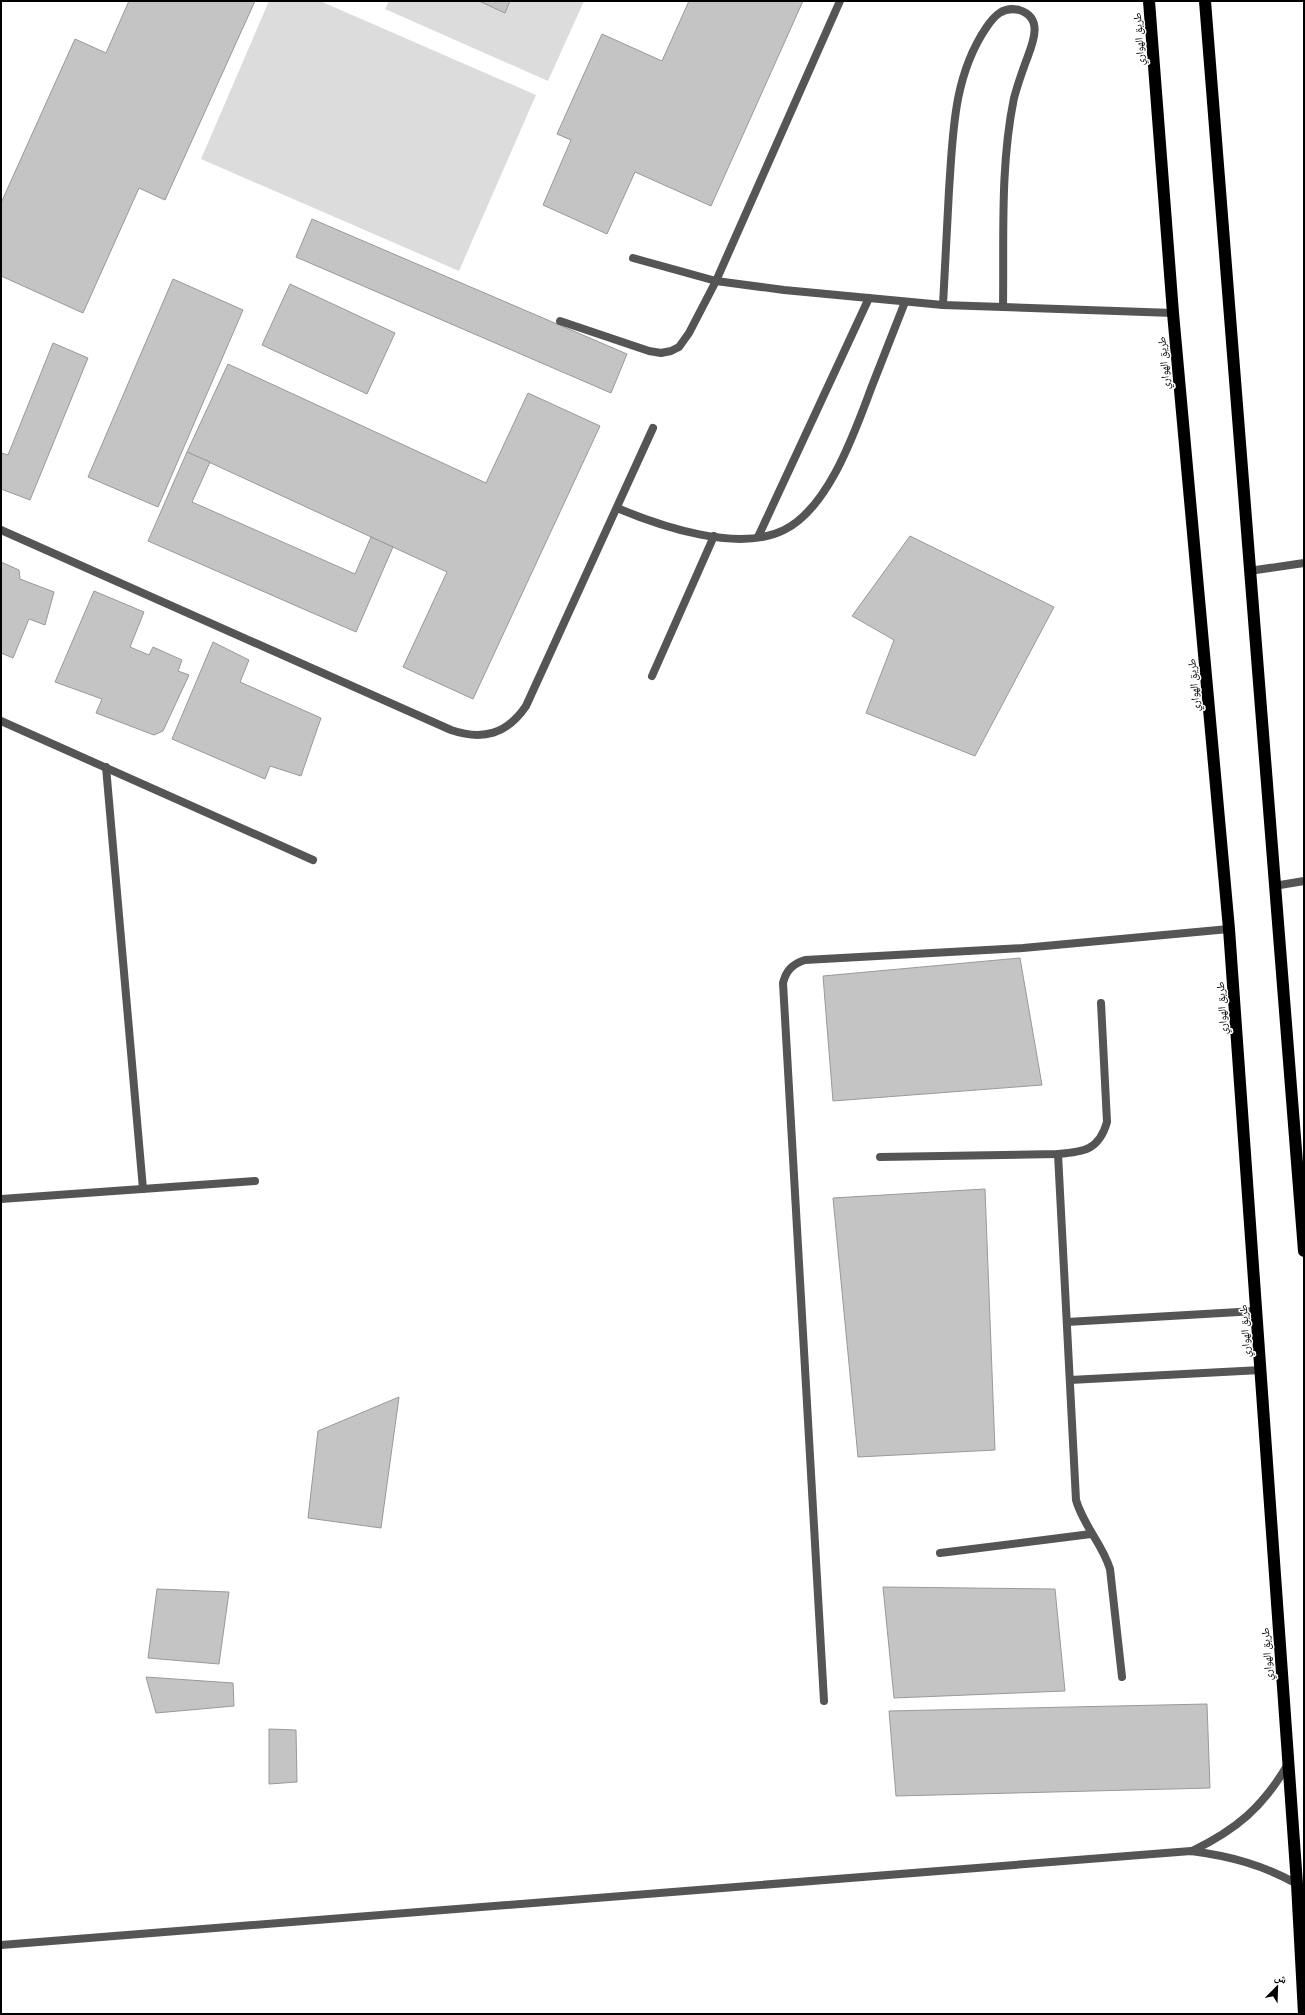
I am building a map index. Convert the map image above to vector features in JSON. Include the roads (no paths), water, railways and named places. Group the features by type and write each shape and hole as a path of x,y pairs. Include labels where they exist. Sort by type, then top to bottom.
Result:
{"highway":[{"name":"طريق الهواري","path":"1149,1 1173,313 1229,929 1297,1884 1304,2014"},
{"path":"1205,1 1304,1251"}],"street":[{"path":"560,321 649,351 660,353 671,351 679,347 690,333 716,281 840,1"},
{"path":"943,305 953,133 961,84 980,38 994,17 1002,11 1013,9 1024,12 1031,19 1036,30 1034,40 1015,93 1006,148 1003,307"},
{"path":"633,258 716,281 784,290 943,305 1173,313"},
{"path":"758,537 869,298"},
{"path":"617,508 648,521 681,531 714,536 758,537 783,531 795,524 811,508 825,489 840,464 852,438 905,302"},
{"path":"1,530 451,730 466,735 482,735 497,732 509,726 519,717 526,706 653,428"},
{"path":"652,676 714,536"},
{"path":"1249,571 1304,564"},
{"path":"1,720 313,860"},
{"path":"106,767 143,1189"},
{"path":"1274,886 1304,882"},
{"path":"824,1701 784,991 785,975 797,963 805,960 1023,948 1229,929"},
{"path":"880,1157 1058,1154 1078,1153 1089,1149 1098,1142 1104,1132 1106,1122 1101,1003"},
{"path":"1058,1154 1076,1500 1084,1523 1106,1556 1110,1569 1122,1677"},
{"path":"1,1199 256,1181"},
{"path":"1067,1322 1256,1311"},
{"path":"1070,1380 1261,1370"},
{"path":"940,1553 1091,1534"},
{"path":"1191,1851 1216,1840 1238,1826 1257,1808 1275,1787 1288,1764"},
{"path":"1,1945 1191,1851 1219,1854 1246,1861 1273,1870 1297,1884"}]}
